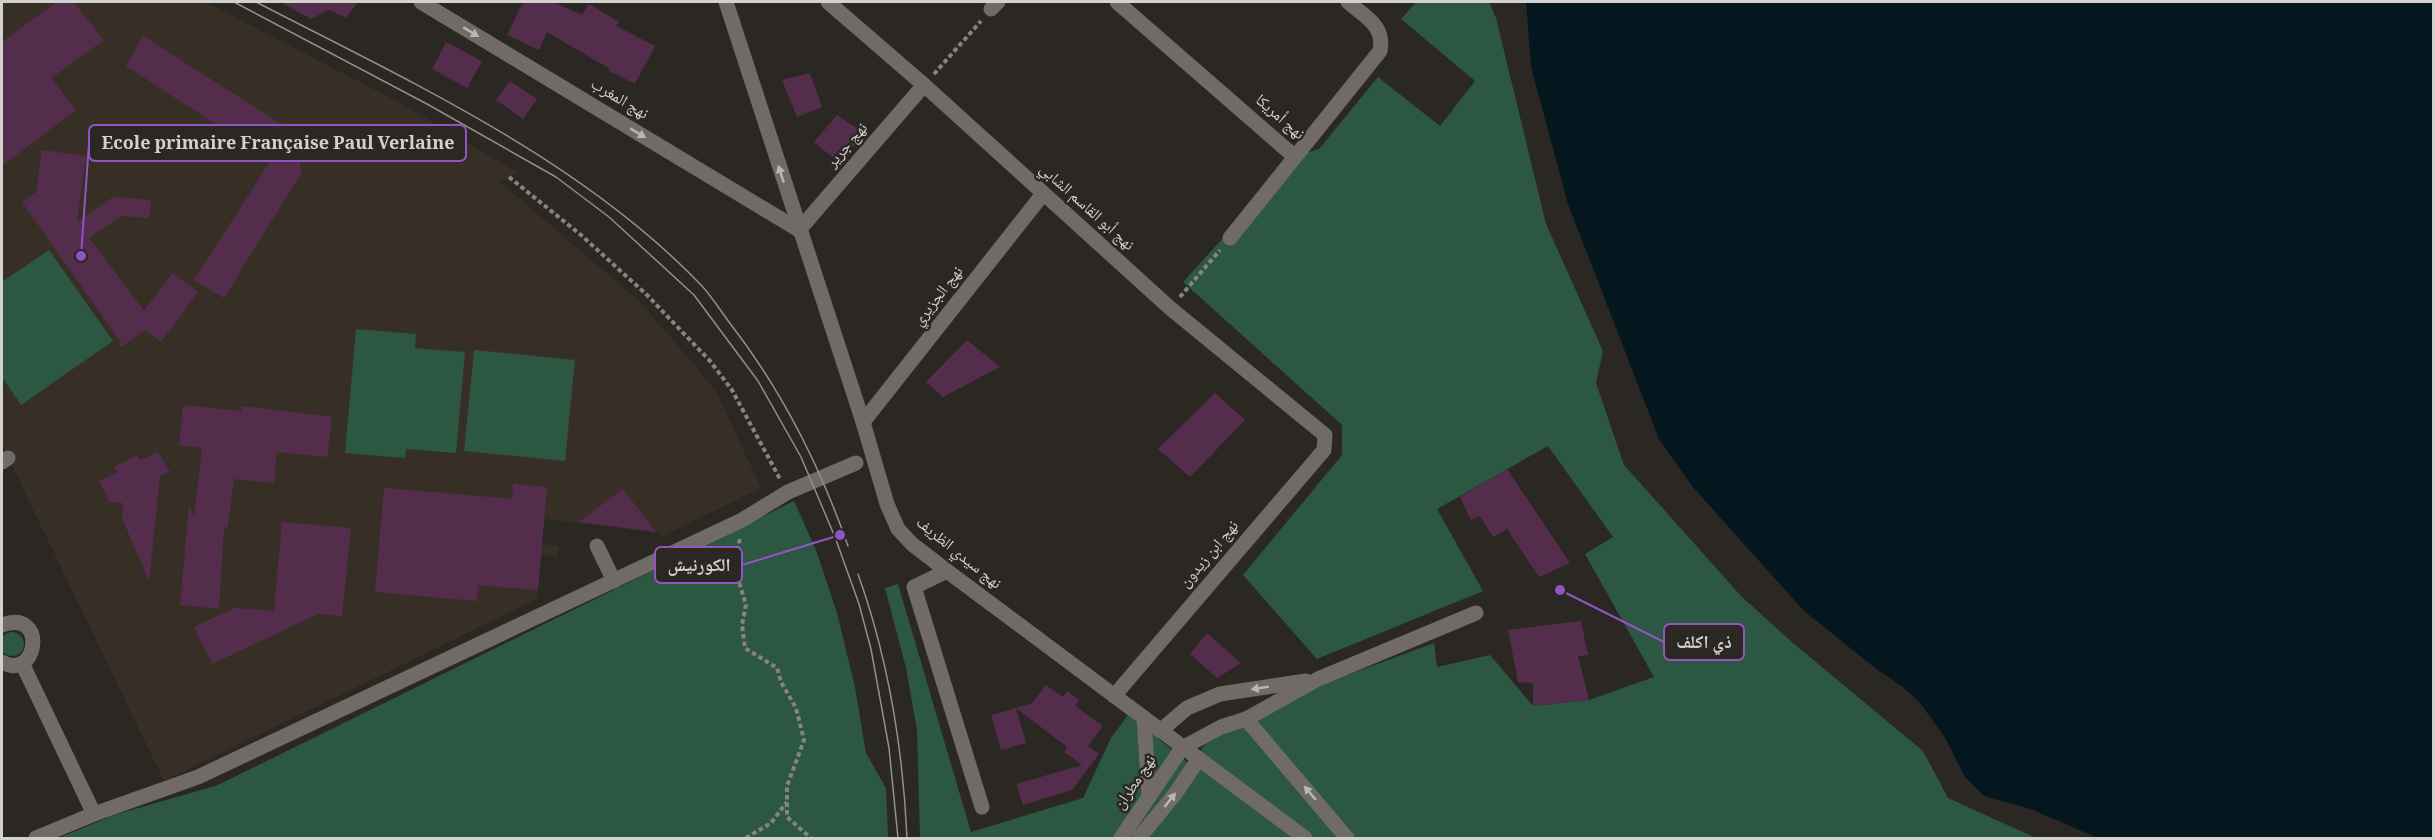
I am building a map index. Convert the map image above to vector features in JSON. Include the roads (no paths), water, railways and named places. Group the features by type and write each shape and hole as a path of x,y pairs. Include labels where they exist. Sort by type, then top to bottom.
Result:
{"street":[{"name":"نهج المغرب","path":"421,2 799,230"},
{"name":"نهج سيدي الظريف","path":"726,2 863,422 887,504 898,529 912,544 947,571 1305,838"},
{"name":"نهج أبو القاسم الشابي","path":"828,2 924,85 1170,308 1325,435"},
{"name":"نهج أمريكا","path":"1117,2 1295,157 1380,51 1382,34 1377,26 1348,2"},
{"name":"نهج جرير","path":"799,230 924,85"},
{"path":"1230,238 1295,157"},
{"name":"نهج الجزيري","path":"863,422 1043,194"},
{"name":"نهج ابن زيدون","path":"1114,696 1323,450 1325,435"},
{"path":"36,838 195,772 614,581 742,520 788,492 856,463"},
{"path":"597,546 614,581"},
{"path":"947,571 914,587 982,807"},
{"path":"1182,748 1221,727 1246,719 1318,679 1476,613"},
{"path":"2,624 19,623 31,633 34,642 33,650 22,663 14,665 2,662"},
{"path":"22,663 94,814"},
{"path":"1160,731 1186,708 1220,694 1318,679"},
{"path":"1144,718 1149,795"},
{"path":"1246,719 1347,838"},
{"name":"نهج مطران","path":"1121,838 1182,748"},
{"path":"1139,838 1175,794 1198,760"}],"water":[{"path":"1526,2 2433,2 2433,838 2098,838 2031,809 1984,796 1965,777 1944,736 1920,703 1903,687 1875,668 1803,610 1692,486 1659,439 1568,204 1531,67"}],"tram line":[{"path":"234,2 427,104 556,177 609,217 694,295 758,381 801,457 835,537 859,604 871,649 889,748 898,838"},
{"path":"256,2 433,93 491,126 603,200 655,241 706,290 766,374 812,458 848,546"},
{"path":"858,574 886,671 898,738 907,838"}],"place":[{"name":"Ecole primaire Française Paul Verlaine","path":"81,256"},
{"name":"الكورنيش","path":"840,535"},
{"name":"ذي اكلف","path":"1560,590"}]}
